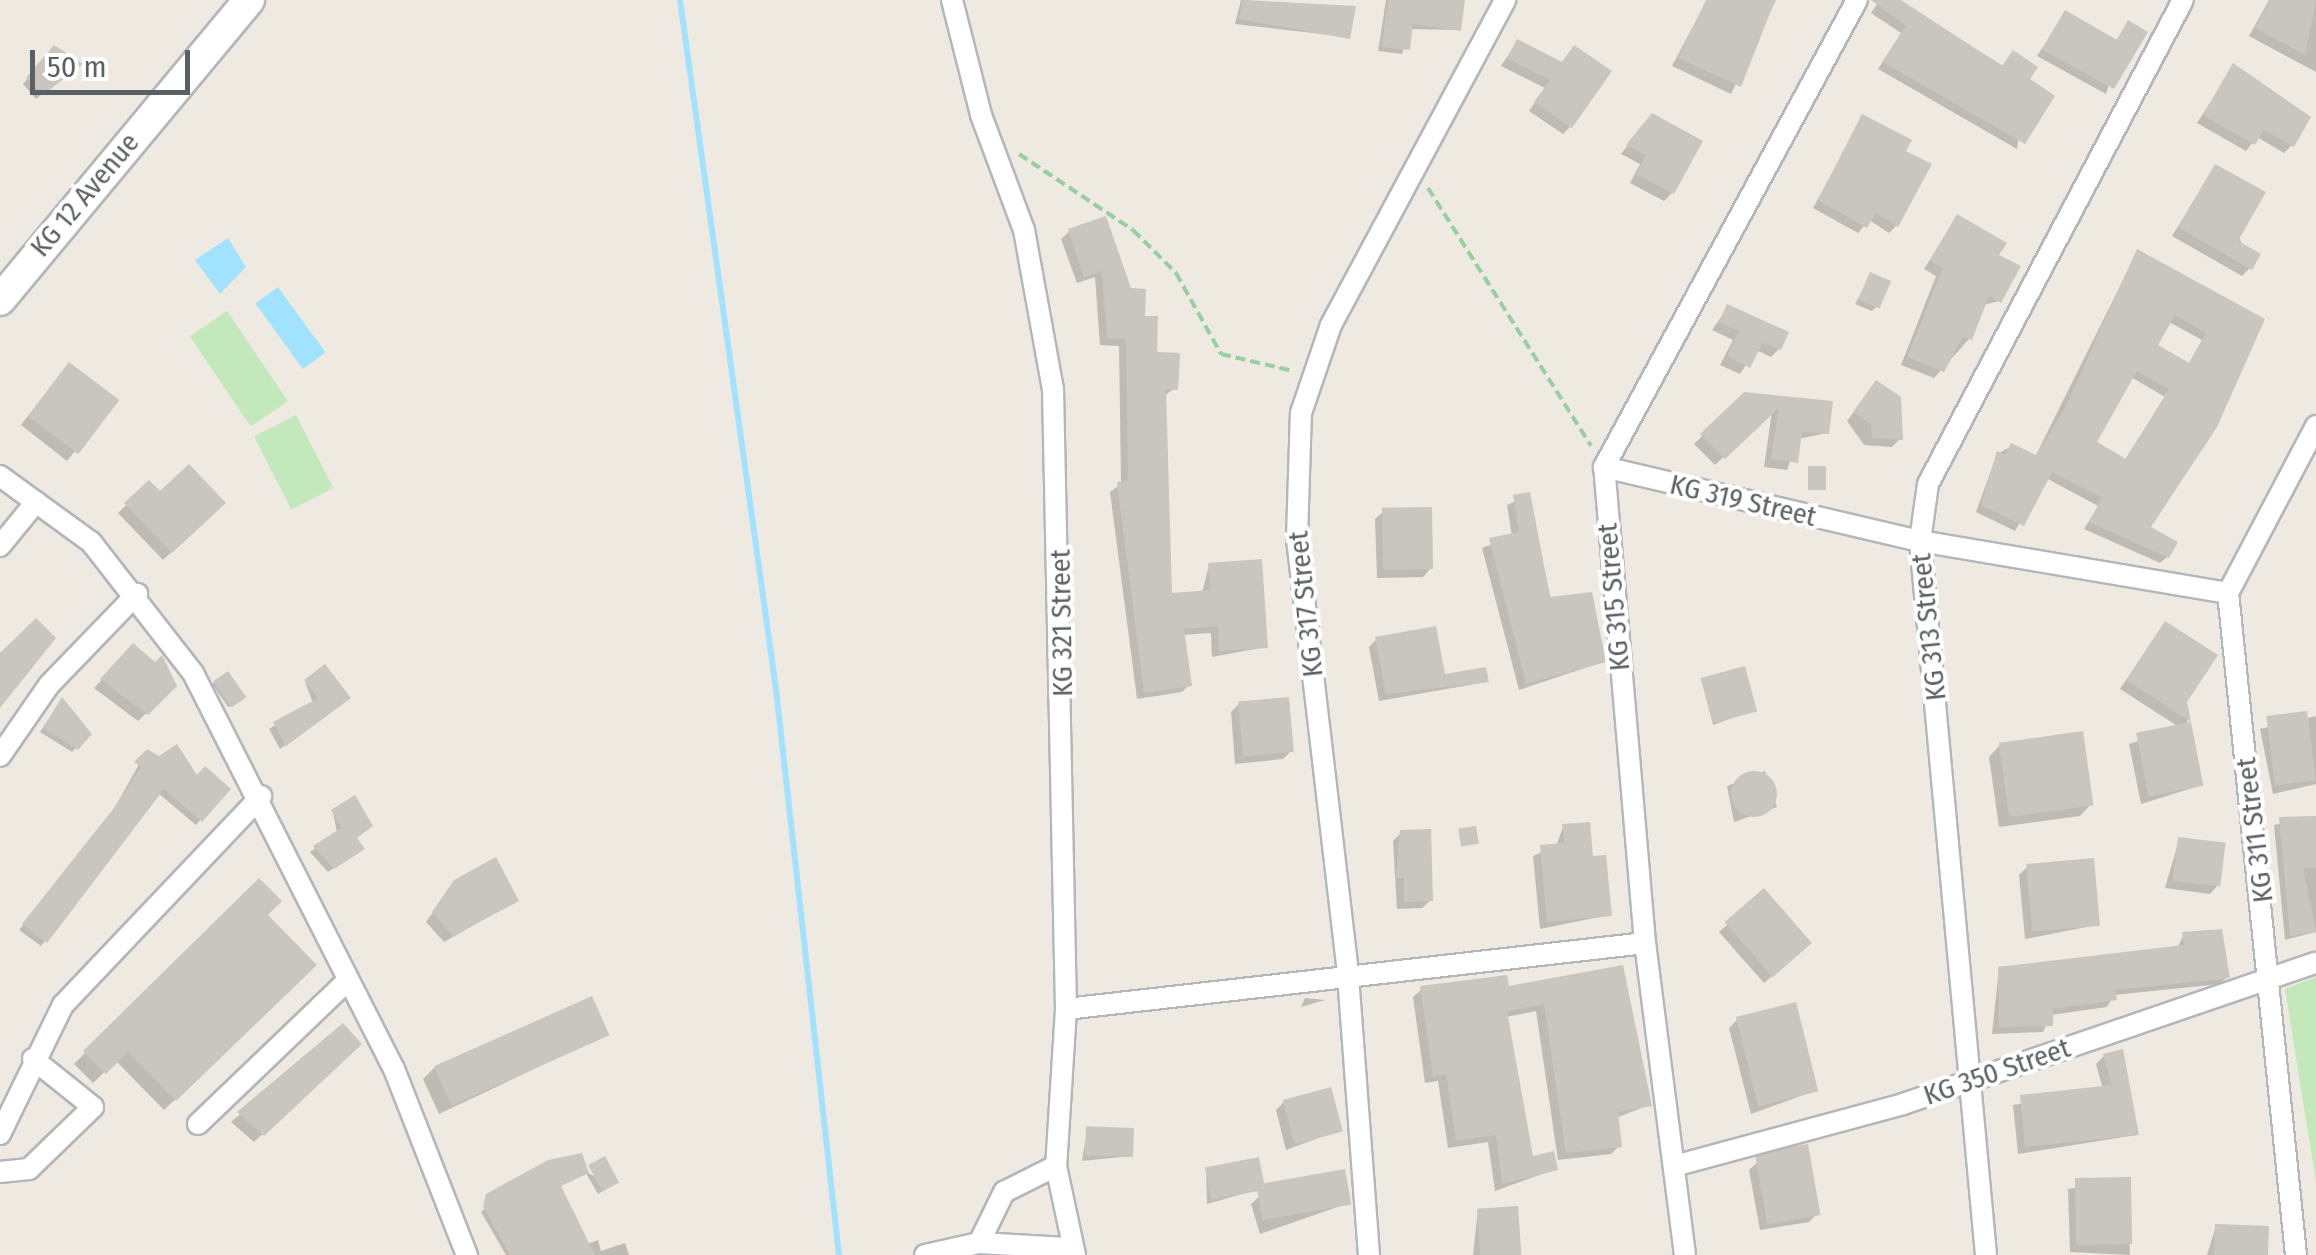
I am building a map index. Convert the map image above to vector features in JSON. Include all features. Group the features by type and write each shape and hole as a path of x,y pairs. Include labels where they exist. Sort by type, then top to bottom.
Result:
{"main road":[{"name":"KG 12 Avenue","path":"0,300 249,0"}],"street":[{"name":"KG 321 Street","path":"952,0 992,142 1024,230 1053,390 1066,1009 1056,1166 1071,1252"},
{"name":"KG 317 Street","path":"1368,1255 1348,973 1297,538 1309,373 1506,0"},
{"path":"1604,467 1857,0"},
{"name":"KG 313 Street","path":"1986,1255 1974,1081 1920,541 1928,484 2183,0"},
{"path":"2228,594 2316,426"},
{"name":"KG 319 Street","path":"1604,467 1920,541 2228,594"},
{"name":"KG 315 Street","path":"1604,467 1645,943 1685,1255"},
{"path":"0,476 90,542 137,594 261,796 347,980 394,1069 467,1255"},
{"path":"0,546 36,502"},
{"path":"0,756 49,685 137,594"},
{"name":"KG 311 Street","path":"2228,594 2272,977 2296,1255"},
{"path":"0,1134 62,1004 261,796"},
{"path":"1066,1009 1348,973 1645,943"},
{"name":"KG 350 Street","path":"1674,1166 1974,1081 2316,963"},
{"path":"198,1124 347,980"},
{"path":"0,1172 29,1169 93,1108 33,1059"},
{"path":"979,1243 1004,1192 1056,1166"},
{"path":"926,1255 979,1243 1071,1252"}],"path":[{"path":"992,142 1045,166 1133,230 1176,273 1220,354 1309,373"},
{"path":"1417,171 1604,467"}],"green space":[{"path":"227,311 288,401 251,427 190,336"},
{"path":"296,415 333,488 291,509 254,436"},
{"path":"2316,977 2316,1182 2285,989"}],"water":[{"path":"228,238 246,267 220,294 195,260"},
{"path":"278,287 326,353 303,369 255,303"}],"building":[{"path":"1243,0 1356,6 1350,39 1239,19"},
{"path":"1388,0 1465,0 1461,31 1413,24 1410,50 1382,47"},
{"path":"1706,0 1775,0 1741,87 1678,58"},
{"path":"1871,0 1901,0 2002,66 2013,50 2038,67 2030,79 2055,96 2025,144 1883,62 1906,26"},
{"path":"2270,0 2316,0 2305,55 2255,28"},
{"path":"2065,10 2117,40 2128,20 2148,32 2114,89 2042,49"},
{"path":"1517,39 1562,62 1574,45 1612,71 1572,128 1534,102 1550,80 1507,58"},
{"path":"54,45 83,64 43,95 26,78"},
{"path":"2233,63 2311,117 2294,147 2264,130 2255,145 2203,115"},
{"path":"1652,113 1703,141 1674,194 1636,174 1646,155 1626,145"},
{"path":"1862,114 1912,140 1906,151 1932,164 1898,227 1876,213 1867,228 1818,200"},
{"path":"2215,164 2266,192 2238,241 2261,254 2252,270 2178,227"},
{"path":"1957,214 2007,243 1999,255 2021,266 2001,303 1989,296 1972,340 1963,337 1944,372 1907,357 1943,268 1930,260"},
{"path":"1106,216 1131,288 1146,289 1145,316 1158,316 1157,352 1180,353 1178,390 1166,389 1172,593 1210,590 1208,563 1262,559 1268,648 1219,651 1218,626 1184,629 1192,686 1144,693 1117,482 1128,481 1126,339 1107,338 1102,271 1084,277 1068,229"},
{"path":"2137,249 2265,319 2217,427 2151,527 2178,542 2169,558 2089,522 2102,498 2052,472 2024,526 1981,505 1997,451 2005,455 2011,443 2036,455 2064,410","holes":["2175,315 2206,333 2189,363 2158,345","2137,371 2169,389 2126,459 2097,442"]},
{"path":"1870,272 1891,281 1879,309 1858,300"},
{"path":"1727,304 1789,332 1781,350 1763,342 1750,368 1727,356 1739,331 1719,322"},
{"path":"69,362 119,400 78,454 28,416"},
{"path":"1876,380 1901,397 1903,440 1872,438 1871,424 1853,412"},
{"path":"1744,392 1833,401 1829,434 1802,432 1798,463 1771,459 1779,408 1725,459 1700,434"},
{"path":"189,464 226,503 172,553 124,503 149,480 160,491"},
{"path":"1808,466 1826,466 1826,490 1808,490"},
{"path":"1530,492 1550,597 1592,592 1606,662 1526,684 1489,538 1519,532 1513,495"},
{"path":"1432,507 1433,569 1383,570 1382,508"},
{"path":"36,618 56,638 0,708 0,653"},
{"path":"2165,621 2218,655 2187,702 2191,722 2126,680"},
{"path":"1436,626 1445,674 1486,667 1489,682 1386,694 1375,637"},
{"path":"133,643 155,662 162,655 177,686 148,715 100,679"},
{"path":"325,664 351,698 286,746 273,722 318,698 304,680"},
{"path":"1745,666 1757,711 1713,723 1701,678"},
{"path":"228,671 246,697 232,708 213,681"},
{"path":"62,697 92,734 78,750 43,728"},
{"path":"1289,697 1294,752 1243,756 1238,701"},
{"path":"2307,711 2316,780 2275,785 2266,716"},
{"path":"2191,722 2203,786 2148,796 2136,733"},
{"path":"2083,731 2093,805 2009,817 1999,743"},
{"path":"177,744 197,775 205,766 231,789 202,822 164,789 47,943 22,924 114,808 141,767 134,762 147,749 159,756"},
{"path":"1754,771 1770,778 1777,794 1770,810 1754,817 1738,810 1731,794 1738,778"},
{"path":"355,795 373,826 357,838 365,849 334,869 313,846 341,828 331,810"},
{"path":"2316,816 2316,868 2303,868 2316,932 2290,936 2279,817"},
{"path":"1590,822 1593,856 1606,855 1612,916 1547,922 1540,845 1564,843 1562,824"},
{"path":"1476,826 1479,844 1461,847 1458,829"},
{"path":"1431,829 1433,901 1404,902 1404,878 1396,878 1400,830"},
{"path":"2178,837 2226,843 2220,887 2173,881"},
{"path":"496,857 519,901 453,936 432,912 454,880"},
{"path":"2094,858 2100,926 2032,932 2026,864"},
{"path":"259,878 282,901 268,915 317,965 176,1101 128,1052 106,1074 83,1051"},
{"path":"1764,888 1812,943 1773,977 1725,922"},
{"path":"2222,929 2230,978 2115,990 2117,1000 2053,1009 2053,1026 1999,1027 1998,967 2184,945 2182,932"},
{"path":"1623,965 1652,1106 1618,1112 1622,1147 1566,1153 1544,1004 1507,1011 1533,1156 1554,1151 1558,1170 1502,1184 1496,1135 1456,1141 1446,1074 1433,1076 1420,986 1507,975 1509,986"},
{"path":"592,996 609,1035 451,1106 434,1066"},
{"path":"1796,1002 1818,1091 1758,1106 1736,1017"},
{"path":"343,1023 362,1044 264,1136 237,1112"},
{"path":"2123,1049 2139,1135 2025,1147 2020,1095 2112,1085 2103,1054"},
{"path":"1331,1087 1343,1131 1295,1144 1283,1100"},
{"path":"1086,1126 1134,1128 1133,1157 1085,1155"},
{"path":"1808,1144 1821,1215 1767,1224 1755,1153"},
{"path":"582,1153 589,1173 561,1186 595,1255 510,1255 483,1206 486,1194 548,1160"},
{"path":"605,1156 619,1182 602,1191 588,1165"},
{"path":"1259,1157 1265,1189 1211,1200 1205,1167"},
{"path":"1345,1169 1351,1204 1263,1220 1256,1185"},
{"path":"2131,1177 2132,1244 2076,1245 2075,1178"},
{"path":"1518,1206 1521,1255 1480,1255 1477,1209"},
{"path":"2215,1224 2269,1226 2268,1255 2214,1255"}],"waterway":[{"path":"680,0 776,689 839,1255"}]}
